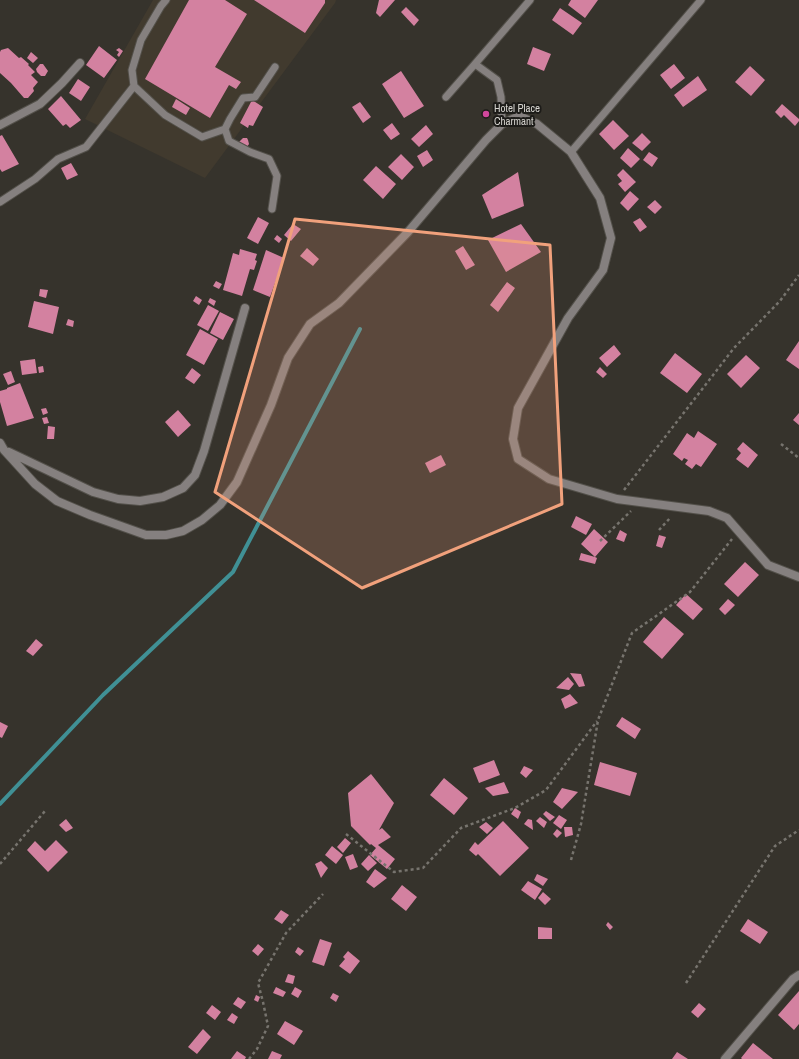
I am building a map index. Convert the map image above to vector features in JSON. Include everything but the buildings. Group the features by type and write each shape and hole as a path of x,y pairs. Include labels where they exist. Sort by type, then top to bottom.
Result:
{"street":[{"path":"0,125 40,104 80,63"},
{"path":"2,446 35,484 57,501 123,528 146,535 166,536 183,531 202,520 220,505 237,482 271,405 288,358 310,324 339,303 408,232 486,140 502,124 519,116 537,124 571,152 600,198 611,238 603,270 568,318 518,408 513,439 518,459 549,479 617,499 709,511 727,518 768,565 799,577"},
{"path":"2,446 93,492 118,499 140,501 163,498 183,488 195,475 204,451 245,308"},
{"path":"725,1059 793,979 799,975"}],"lane":[{"path":"166,0 141,40 132,70 134,86 166,115 202,136 225,129"},
{"path":"446,97 530,0"},
{"path":"571,152 701,0"},
{"path":"475,64 497,80 501,97 502,124"},
{"path":"272,209 277,176 269,158 250,152 229,141 225,129 243,98 255,97 275,67"},
{"path":"0,202 34,179 58,159 86,147 134,86"}],"path":[{"path":"617,499 734,348 780,301 799,275"},
{"path":"781,444 799,458"},
{"path":"600,541 640,502"},
{"path":"659,530 679,507"},
{"path":"571,860 581,824 598,720 632,633 690,592 738,531"},
{"path":"346,834 394,872 423,868 461,828 515,808 546,790 598,720"},
{"path":"0,864 45,811"},
{"path":"686,983 775,846 799,830"},
{"path":"249,1059 257,1049 268,1026 258,983 286,933 323,894"}],"highlighted area":[{"path":"295,219 550,245 562,504 362,588 215,492"}],"shaded area":[{"path":"153,0 336,0 205,178 85,119"}],"waterway":[{"path":"0,804 103,695 233,572 360,329"}],"place":[{"name":"Hotel Place Charmant","path":"486,114"}]}
